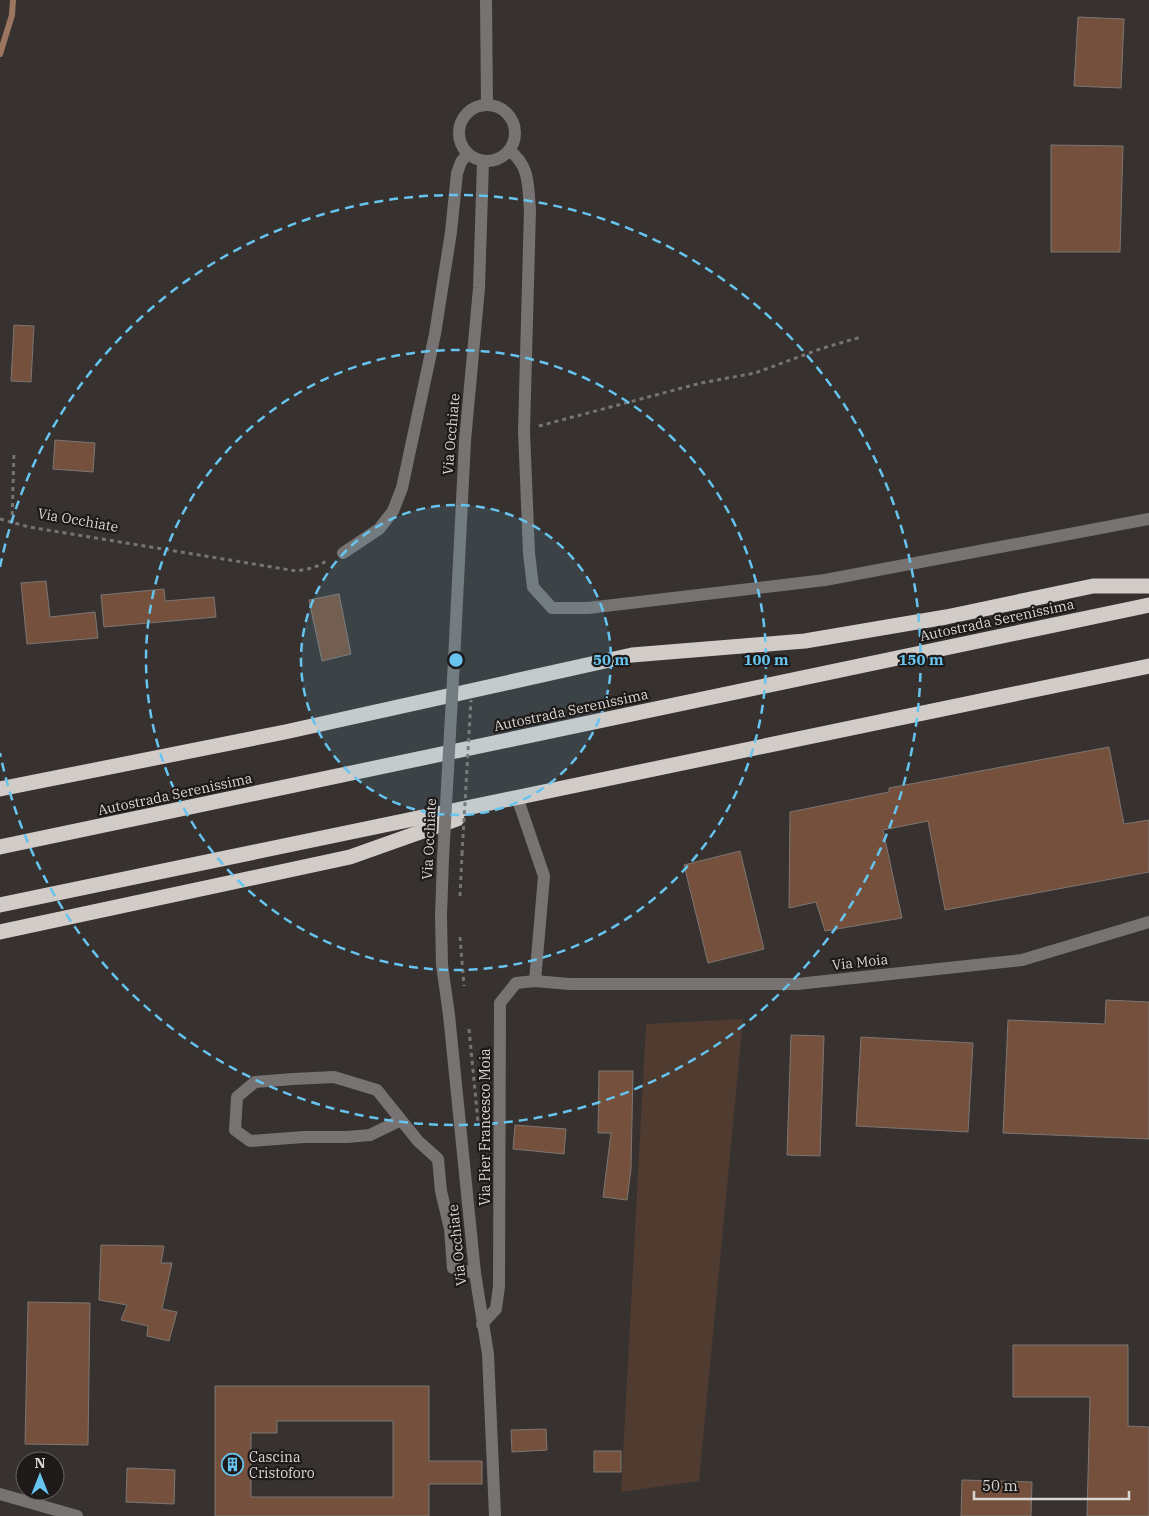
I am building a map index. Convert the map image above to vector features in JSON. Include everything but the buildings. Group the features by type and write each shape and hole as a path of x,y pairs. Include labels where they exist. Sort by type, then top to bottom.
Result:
{"highway":[{"path":"0,789 286,732 632,655 805,641 946,617 1093,586 1149,586"},
{"name":"Autostrada Serenissima","path":"0,847 1149,605"},
{"path":"0,905 1149,666"},
{"path":"0,932 350,857 517,797"}],"street":[{"path":"486,0 487,105"},
{"path":"478,106 496,106 504,110 514,125 516,134 510,150 498,160 483,162 475,159 462,146 459,137 459,128 463,118 469,111 478,106"},
{"path":"510,150 523,164 530,210 524,431 532,587 552,608 588,608 825,580 1149,519"},
{"path":"343,553 379,530 393,511 402,488 435,334 451,232 457,173 461,162 468,154"},
{"name":"Via Occhiate","path":"483,162 479,288 465,441 441,916 442,964 449,1015 475,1273 488,1354 495,1516"},
{"path":"517,797 544,876 535,981"},
{"name":"Via Moia","path":"569,984 797,984 1022,960 1149,922"},
{"name":"Via Pier Francesco Moia","path":"482,1324 496,1309 499,1286 500,1003 516,983 535,981 569,984"},
{"path":"401,1120 370,1135 347,1137 250,1140 235,1130 237,1097 255,1082 293,1078 334,1077 377,1090 418,1141 438,1159 441,1191 450,1229 453,1268 475,1273"},
{"path":"0,1494 54,1513 77,1516"}],"path":[{"path":"524,431 701,383 755,373 861,336"},
{"path":"12,523 14,451"},
{"name":"Via Occhiate","path":"0,519 12,523 296,572 313,568 343,553"},
{"path":"460,903 471,696"},
{"path":"460,932 464,991"},
{"path":"468,1020 479,1125"}],"shaded area":[{"path":"743,1019 699,1481 621,1492 646,1024"}],"waterway":[{"path":"0,54 12,15 13,0"}],"place":[{"name":"Cascina Cristoforo","path":"233,1465"}]}
